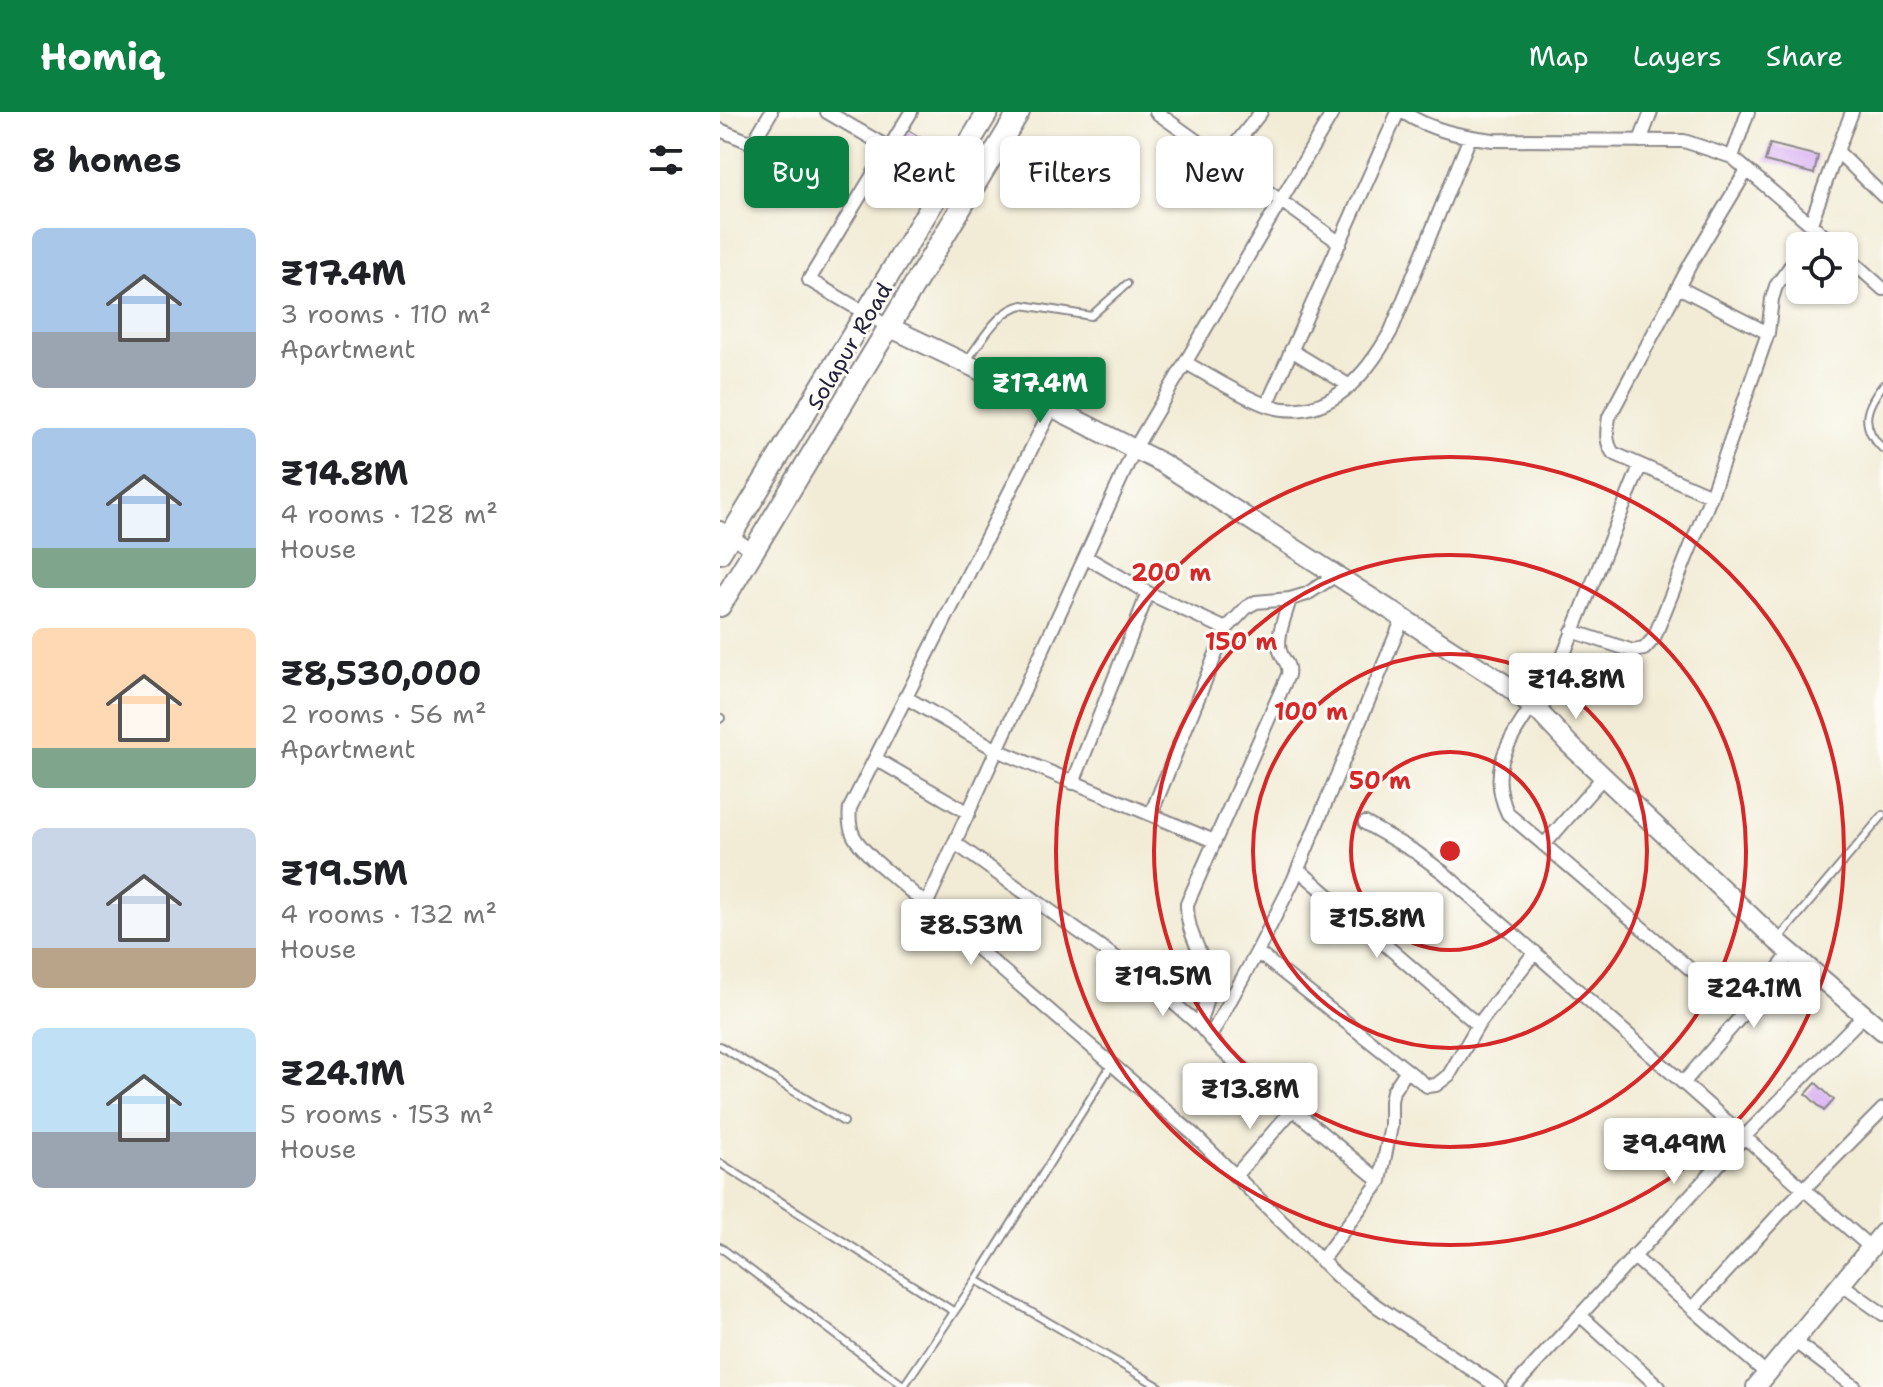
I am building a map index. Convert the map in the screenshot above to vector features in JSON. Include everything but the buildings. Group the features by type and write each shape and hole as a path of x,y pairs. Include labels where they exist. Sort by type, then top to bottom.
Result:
{"main road":[{"name":"Solapur Road","path":"723,539 988,112"},
{"name":"Solapur Road","path":"720,606 1019,112"}],"street":[{"path":"720,130 747,141 755,139 771,112"},
{"path":"827,112 868,136"},
{"path":"896,136 911,112"},
{"path":"1156,112 1190,136"},
{"path":"1242,136 1261,112"},
{"path":"926,905 1135,448 1333,112"},
{"path":"1267,405 1400,112 1421,124 1470,137 1684,141 1732,157 1821,232"},
{"path":"1640,141 1651,112"},
{"path":"1732,157 1748,112"},
{"path":"1811,232 1852,112"},
{"path":"1186,363 1267,405 1287,409 1326,402 1350,386 1374,361 1391,331 1470,137"},
{"path":"1837,151 1883,196"},
{"path":"1711,496 1613,453 1607,443 1609,417 1678,287 1747,170"},
{"path":"865,188 809,280 889,327 1162,463 1502,682 1536,710 1784,946 1883,1031"},
{"path":"1273,197 1340,243"},
{"path":"1858,267 1883,289"},
{"path":"1572,631 1633,651 1644,649 1654,638 1711,496 1768,333 1776,286 1786,272"},
{"path":"1678,287 1768,333"},
{"path":"1291,350 1350,386"},
{"path":"1052,408 850,808 848,822 851,837 1192,1133 1337,1276 1498,1387"},
{"path":"1640,466 1536,710 1507,745 1498,785 1508,814 1743,1014"},
{"path":"723,539 753,551"},
{"path":"1086,557 1148,593 1226,629"},
{"path":"1151,814 1226,629 1256,602 1290,599 1315,590 1336,575"},
{"path":"1073,783 1148,593"},
{"path":"1199,1025 1208,995 1208,980 1187,921 1187,904 1288,675 1289,668 1281,655 1279,641 1290,599"},
{"path":"1210,1037 1298,869 1403,618"},
{"path":"905,697 997,750 1214,841"},
{"path":"876,759 969,813"},
{"path":"1544,845 1604,776"},
{"path":"1365,823 1417,853 1444,873 1805,1188 1877,1240 1762,1380 1694,1307 1633,1256"},
{"path":"955,843 1147,980 1199,1025 1221,1050 1380,1181"},
{"path":"1298,869 1478,1025"},
{"path":"1684,1082 1743,1014 1784,946"},
{"path":"1257,952 1427,1086 1443,1081 1478,1025 1535,952"},
{"path":"1514,1387 1745,1136 1864,1015"},
{"path":"1321,1261 1380,1181 1391,1126 1393,1091 1407,1070"},
{"path":"1235,1176 1293,1109"},
{"path":"1694,1307 1883,1109"},
{"path":"1841,1284 1883,1314"},
{"path":"1581,1316 1659,1387"},
{"path":"1794,1341 1855,1387"}],"lane":[{"path":"965,363 1002,315 1014,307 1023,305 1091,316 1127,284"},
{"path":"1883,385 1873,397 1865,418 1869,433 1883,449"},
{"path":"1784,946 1883,815"},
{"path":"720,1046 844,1122"},
{"path":"720,1247 903,1386 976,1280 1112,1064"},
{"path":"720,1163 953,1311"},
{"path":"976,1280 1160,1387"}]}
